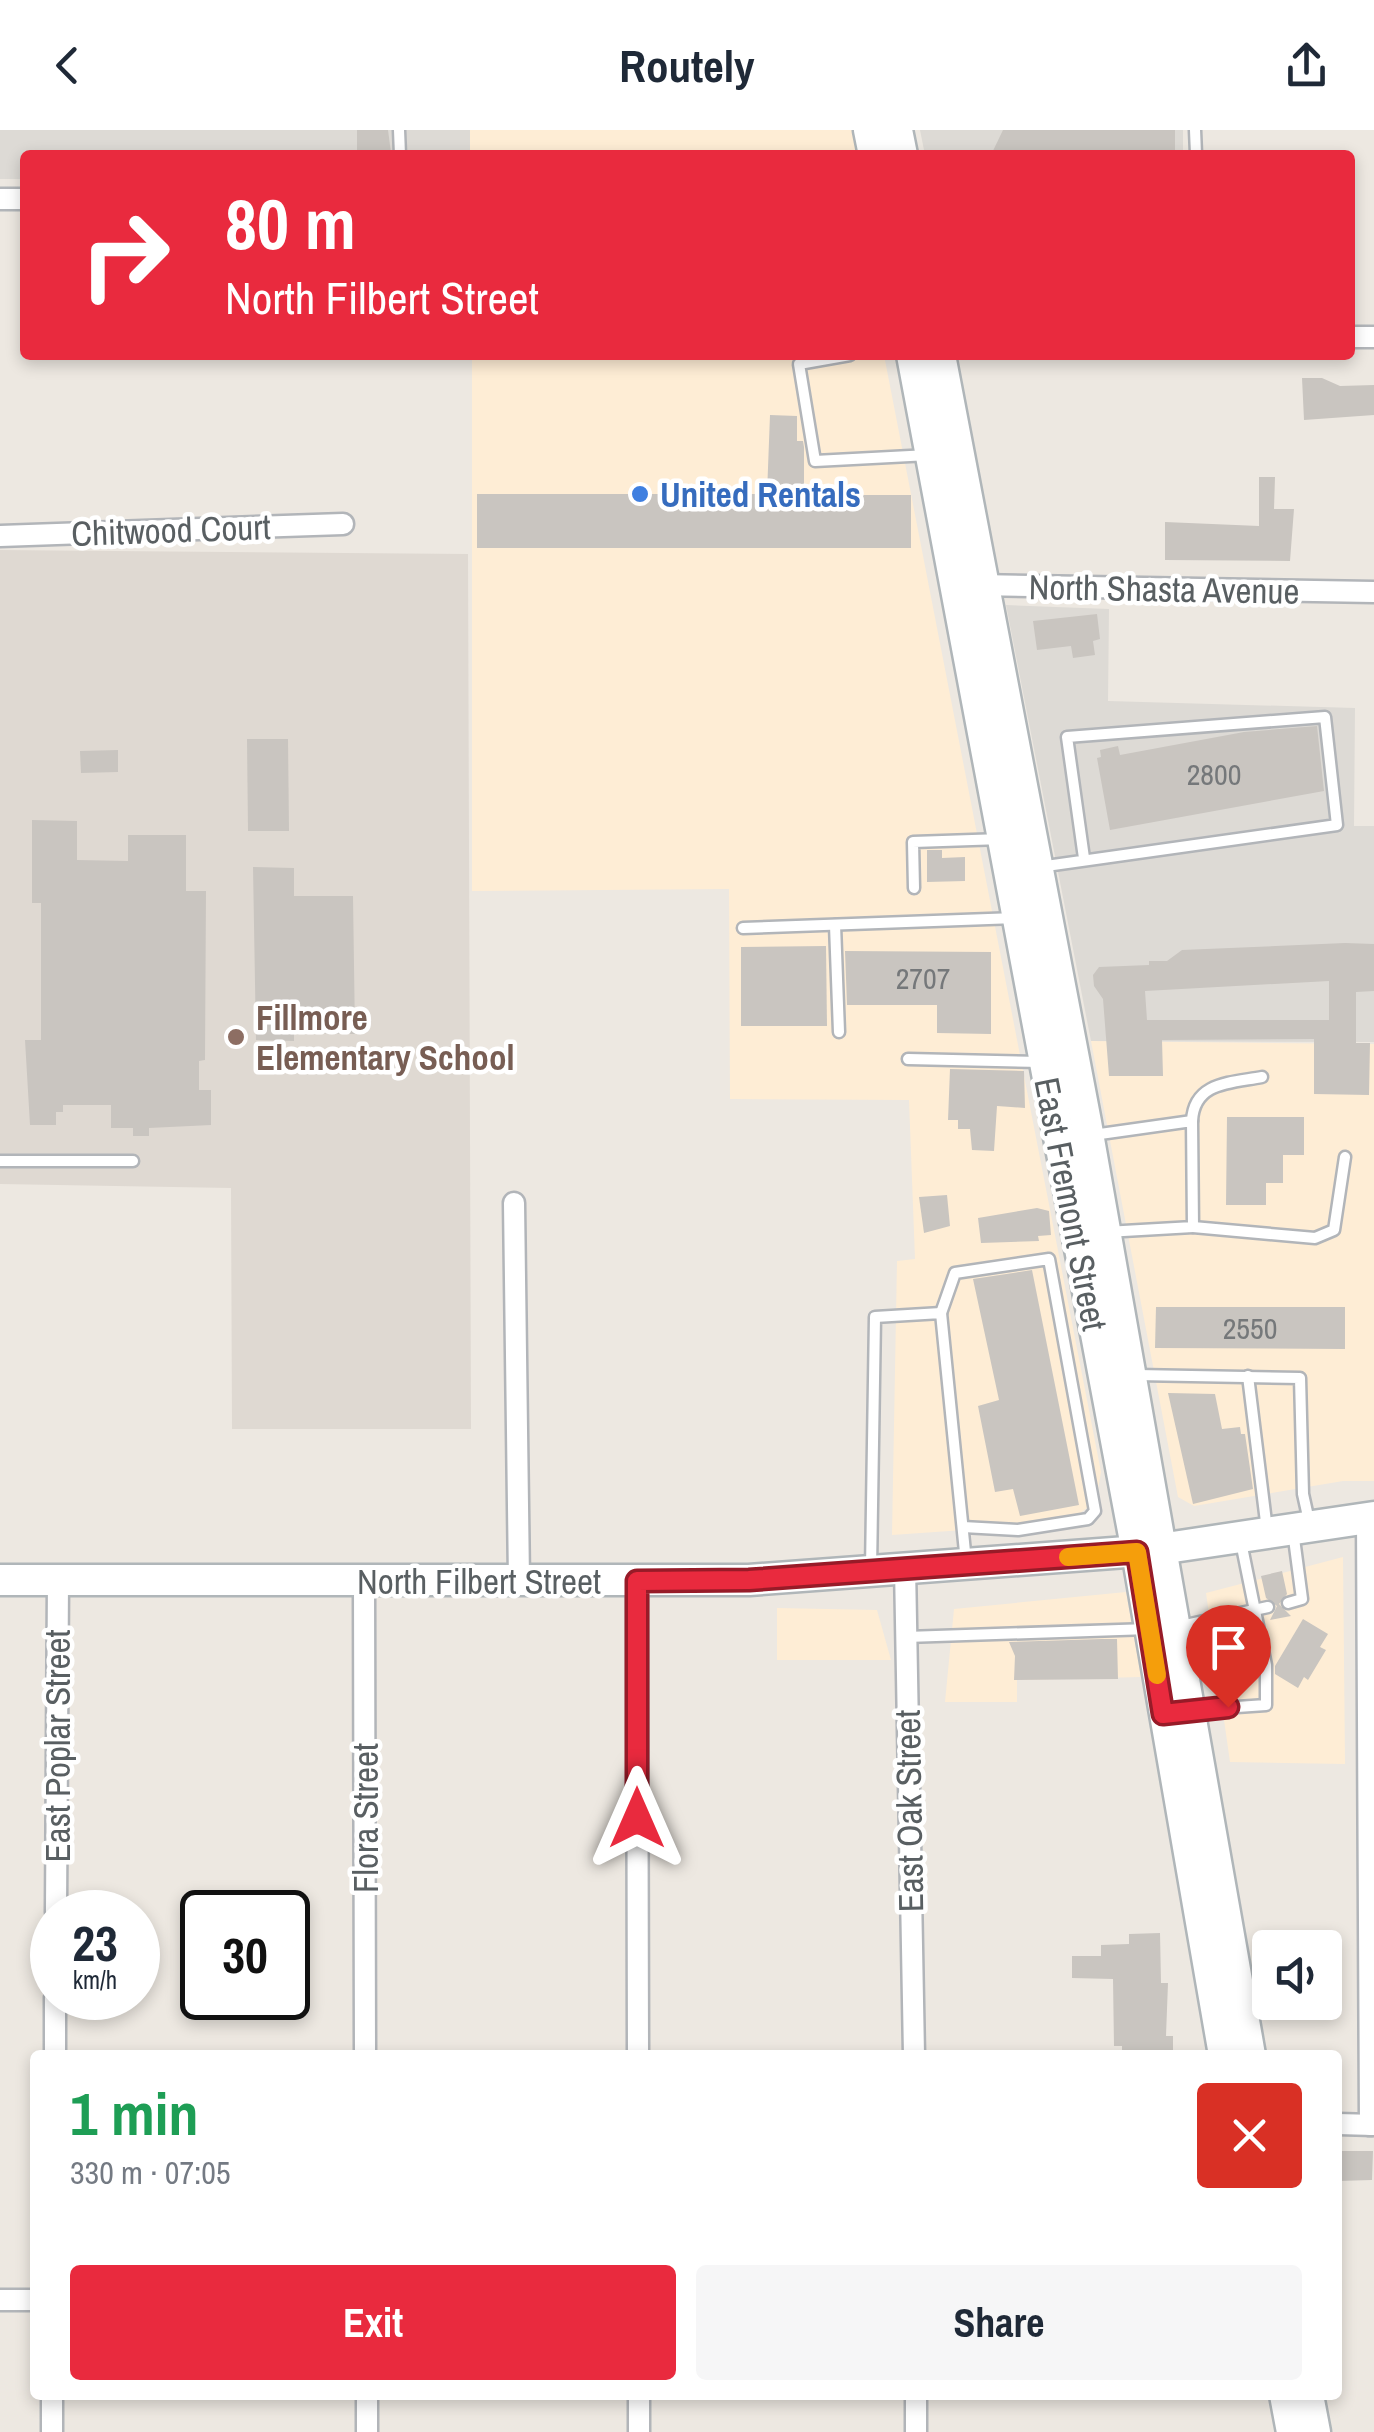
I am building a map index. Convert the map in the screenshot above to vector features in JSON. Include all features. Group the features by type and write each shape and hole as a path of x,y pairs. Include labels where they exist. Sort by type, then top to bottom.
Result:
{"main road":[{"name":"East Fremont Street","path":"913,360 930,455 968,585 1038,867 1059,1060 1176,1712 1223,2050"},
{"name":"East Fremont Street","path":"941,360 1002,840 1017,918 1059,1060 1089,1136 1106,1232 1098,1268 1130,1375 1133,1462"},
{"name":"North Filbert Street","path":"0,1580 749,1580 1149,1550 1370,1517"},
{"name":"East Fremont Street","path":"1176,1712 1249,2050"},
{"path":"1286,2400 1292,2432"},
{"path":"1309,2400 1315,2432"}],"street":[{"name":"Chitwood Court","path":"0,536 343,524"},
{"name":"North Shasta Avenue","path":"968,585 1374,592"},
{"path":"514,1203 519,1581"},
{"path":"1342,2124 1372,2125 1370,1517"},
{"name":"East Oak Street","path":"905,1568 914,2050"},
{"name":"East Poplar Street","path":"56,1890 58,1580"},
{"name":"Flora Street","path":"364,1581 365,2050"},
{"path":"637,1581 638,2050"},
{"path":"55,2020 55,2050"},
{"path":"0,2300 30,2300"},
{"path":"52,2400 52,2432"},
{"path":"367,2400 367,2432"},
{"path":"639,2400 639,2432"},
{"path":"916,2400 916,2432"}],"lane":[{"path":"821,360 798,364 815,461 930,455"},
{"path":"1038,867 1337,825 1324,717 1068,737 1084,858"},
{"path":"914,888 913,842 1002,840"},
{"path":"743,928 1017,918"},
{"path":"836,925 838,1032"},
{"path":"908,1059 1059,1060"},
{"path":"1193,1227 1192,1104 1204,1091 1262,1077"},
{"path":"1089,1136 1192,1121"},
{"path":"1106,1232 1193,1227 1315,1238 1334,1230 1345,1157"},
{"path":"0,1161 133,1161"},
{"path":"963,1527 1018,1530 1088,1519 1095,1511 1050,1259 955,1273 941,1313 966,1564"},
{"path":"1052,1275 1098,1268"},
{"path":"871,1570 875,1316 941,1313"},
{"path":"1130,1375 1300,1378 1302,1494 1277,1529 1255,1610 1266,1665 1266,1705 1176,1712"},
{"path":"1248,1376 1277,1529 1302,1600 1288,1603"},
{"path":"1088,1470 1133,1462"},
{"path":"906,1637 1162,1628 1268,1607"}],"shaded area":[{"path":"0,130 470,130 470,150 20,150 20,179 0,179"},
{"path":"470,130 862,130 864,150 470,150"},
{"path":"920,130 1183,130 1183,150 924,150"},
{"path":"472,360 885,360 1101,1472 1096,1501 1067,1523 892,1535 897,1261 915,1259 909,1100 730,1099 729,889 472,891"},
{"name":"Fillmore Elementary School","path":"0,550 468,554 471,1429 232,1429 231,1188 0,1184"},
{"path":"1006,605 1109,609 1108,701 1355,708 1354,826 1374,826 1374,1042 1091,1041"},
{"path":"1091,1041 1374,1044 1374,1481 1343,1481 1194,1506 1178,1497"},
{"path":"1343,1557 1345,1764 1230,1762 1206,1593"},
{"path":"1126,1592 1141,1677 1017,1680 1017,1702 945,1702 954,1609"},
{"path":"777,1608 877,1610 891,1660 777,1660"}],"building":[{"path":"357,130 388,130 391,150 357,150"},
{"path":"1003,130 1175,130 1175,150 993,150"},
{"path":"1302,378 1322,378 1340,386 1374,385 1374,415 1304,420"},
{"name":"United Rentals","path":"770,415 797,416 797,441 803,441 804,447 804,495 911,495 911,548 477,548 477,494 767,494"},
{"path":"1259,477 1275,477 1274,509 1294,509 1290,561 1165,560 1165,522 1259,526"},
{"path":"1097,614 1100,639 1093,641 1095,655 1073,658 1071,646 1037,650 1033,621"},
{"path":"1317,726 1324,791 1110,830 1097,758 1101,757 1100,750 1118,746 1120,755 1244,732"},
{"path":"247,739 288,739 289,831 248,831"},
{"path":"118,750 118,772 81,773 80,751"},
{"path":"32,820 77,821 77,860 128,861 128,835 186,835 186,891 206,891 205,1060 199,1061 199,1090 211,1090 211,1125 149,1128 149,1136 133,1136 133,1128 111,1128 111,1105 63,1105 63,1112 56,1112 56,1125 30,1125 25,1040 41,1040 41,903 32,903"},
{"path":"927,850 942,850 942,858 965,857 965,881 927,882"},
{"path":"253,867 294,868 294,896 353,896 355,1034 294,1033 294,1041 256,1040"},
{"path":"1374,944 1374,991 1356,992 1356,1043 1370,1043 1369,1095 1314,1094 1314,1039 1162,1040 1163,1076 1109,1076 1103,999 1094,986 1093,975 1099,967 1167,961 1182,950","holes":["1329,981 1329,1020 1147,1020 1145,991"]},
{"path":"826,946 827,1026 741,1026 741,947"},
{"path":"845,951 991,952 991,1034 937,1033 937,1005 847,1005"},
{"path":"950,1069 1024,1071 1025,1108 997,1106 994,1151 972,1150 970,1129 958,1129 958,1120 948,1120"},
{"path":"1227,1117 1304,1117 1304,1155 1283,1155 1283,1183 1266,1183 1266,1205 1226,1205"},
{"path":"947,1195 950,1226 924,1233 919,1197"},
{"path":"1037,1208 1049,1211 1051,1235 1038,1236 1039,1241 981,1243 978,1218"},
{"path":"1032,1270 1079,1505 1020,1516 1013,1489 995,1492 978,1406 999,1400 973,1279"},
{"path":"1156,1307 1345,1307 1345,1349 1155,1348"},
{"path":"1168,1393 1215,1394 1222,1429 1240,1427 1241,1434 1245,1434 1253,1489 1193,1504"},
{"path":"1282,1571 1287,1594 1279,1604 1291,1616 1270,1620 1277,1606 1266,1598 1261,1576"},
{"path":"1303,1619 1328,1634 1320,1647 1326,1650 1308,1680 1304,1677 1298,1688 1275,1674 1275,1666"},
{"path":"1117,1639 1118,1679 1014,1680 1015,1656 1009,1642"},
{"path":"1254,1650 1257,1671 1217,1678 1214,1656"},
{"path":"1160,1933 1161,1983 1168,1983 1166,2036 1173,2036 1173,2050 1122,2050 1122,2046 1114,2046 1113,1979 1072,1978 1072,1956 1101,1956 1101,1945 1129,1944 1129,1934"},
{"path":"1342,2151 1373,2151 1372,2180 1342,2181"}],"slow traffic":[{"path":"1068,1557 1137,1552 1157,1675"}],"place":[{"name":"United Rentals","path":"640,494"},
{"name":"Fillmore Elementary School","path":"236,1037"}],"route":[{"path":"637,1818 637,1581 749,1580 1137,1552 1163,1714 1228,1707"}]}
